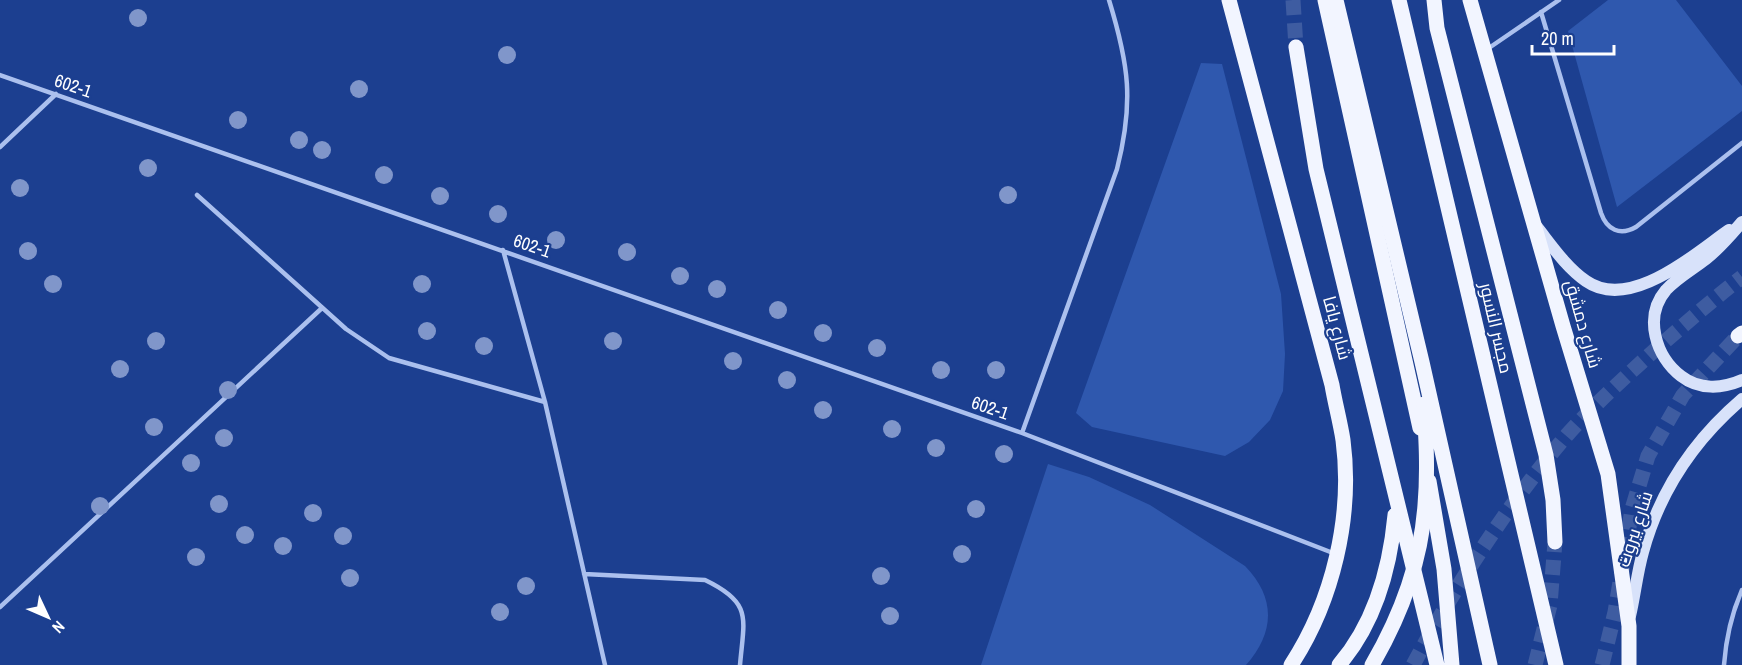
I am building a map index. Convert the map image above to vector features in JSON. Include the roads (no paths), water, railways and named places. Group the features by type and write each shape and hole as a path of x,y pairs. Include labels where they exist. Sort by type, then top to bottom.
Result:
{"main road":[{"name":"شارع يافا","path":"1229,0 1332,385 1343,441 1345,498 1337,554 1323,602 1302,648 1291,665"},
{"path":"1325,0 1416,406 1444,569 1452,665"},
{"path":"1336,0 1422,362 1490,665"},
{"name":"مجسر النسور","path":"1399,0 1556,665"},
{"path":"1435,0 1437,28 1546,455 1553,500 1555,542"},
{"name":"شارع دمشق","path":"1470,3 1608,474 1629,626 1629,665"},
{"path":"1296,46 1316,169 1437,665"},
{"path":"1534,224 1569,266 1588,283 1612,291 1637,286 1663,276 1742,222"},
{"path":"1742,222 1713,253 1665,291 1656,310 1654,331 1659,352 1671,369 1688,381 1708,387 1729,386 1742,380"},
{"path":"1372,665 1386,642 1404,599 1417,554 1425,507 1427,460 1422,362"},
{"name":"شارع بيروت","path":"1629,626 1643,553 1656,514 1673,477 1697,443 1725,413 1742,399"},
{"path":"1339,665 1366,626 1381,589 1392,550 1396,503"}],"lane":[{"path":"1022,433 1124,144 1127,118 1126,67 1122,42 1108,0"},
{"path":"1484,52 1559,0"},
{"path":"1541,12 1601,213 1604,222 1610,228 1619,232 1636,227 1742,143"},
{"name":"602-1","path":"0,75 1022,433 1337,554"},
{"path":"0,147 56,94"},
{"path":"197,195 346,329 389,358 545,402"},
{"path":"503,250 545,402 605,665"},
{"path":"0,607 322,308"},
{"path":"584,574 705,580 722,588 733,597 744,617 740,665"},
{"path":"1724,665 1728,631 1742,590"}],"tunnel":[{"path":"1293,0 1296,47"},
{"path":"1413,665 1446,606 1504,516 1567,435 1644,360 1742,277"},
{"path":"1602,665 1615,612 1632,509 1648,456 1683,395 1738,336"},
{"path":"1535,665 1550,605 1555,542"}]}
